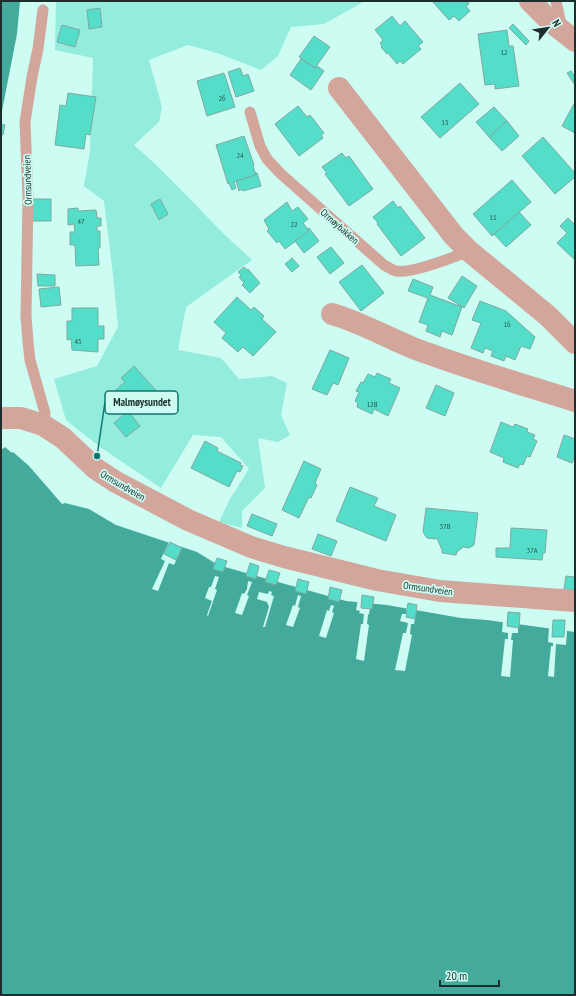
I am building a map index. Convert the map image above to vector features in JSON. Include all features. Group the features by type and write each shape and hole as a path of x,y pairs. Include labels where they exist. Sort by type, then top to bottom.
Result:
{"street":[{"path":"530,1 551,22 569,36"},
{"path":"339,88 454,236 548,316 575,343"},
{"path":"332,314 360,324 411,347 448,361 575,401"},
{"path":"1,418 21,418 43,425"},
{"name":"Ormsundveien","path":"43,425 63,438 96,469 116,482 188,520 251,547 284,557 377,580 440,590 575,601"}],"lane":[{"path":"556,1 569,36"},
{"name":"Ormsundveien","path":"43,10 38,49 25,122 28,198 26,316 30,360 45,413 43,425"},
{"name":"Ormøybakken","path":"250,112 260,146 267,159 281,174 384,265 395,271 406,271 441,262 470,251"}],"shaded area":[{"path":"1,1 20,1 17,34 1,116"},
{"path":"56,1 365,1 324,24 291,27 278,56 261,70 217,53 188,45 149,60 162,107 159,122 134,145 166,174 220,230 252,260 186,307 178,350 221,358 239,379 272,376 287,383 281,415 290,435 278,442 258,438 265,488 242,511 242,528 219,522 230,499 249,469 221,437 193,435 161,488 100,447 66,420 54,379 97,366 118,327 104,201 84,186 90,151 93,58 55,50"},
{"path":"5,447 29,466 62,504 65,503 89,509 116,525 197,552 218,565 346,601 387,605 461,618 575,632 575,995 1,995 1,450"}],"pier":[{"path":"169,542 182,548 174,565 169,563 158,591 152,589 165,561 161,559"},
{"path":"215,576 219,577 215,589 217,590 208,616 207,615 212,601 205,598"},
{"path":"248,581 252,582 242,615 235,613 242,593 244,594 247,589"},
{"path":"269,591 272,592 271,595 274,596 265,627 263,627 269,607 267,602 257,599 259,592 268,594"},
{"path":"298,595 301,596 298,607 300,608 293,627 286,625 293,605 295,606"},
{"path":"358,600 373,602 372,609 370,609 368,615 367,624 369,625 364,661 356,659 361,624 363,624 364,614 359,613 360,611 356,610"},
{"path":"331,605 334,606 332,612 334,613 326,638 319,636 327,610 329,611"},
{"path":"407,606 417,608 414,624 411,624 410,634 412,635 405,671 395,670 403,633 406,633 408,623 400,621 402,614 406,614"},
{"path":"503,620 518,622 518,633 512,633 511,640 513,640 510,677 501,676 505,639 508,639 508,633 502,632"},
{"path":"549,628 567,630 566,645 556,644 554,677 548,676 551,646 553,646 553,643 548,642"}],"building":[{"path":"432,1 467,1 469,4 466,6 470,11 459,21 454,16 449,20"},
{"path":"100,8 102,27 89,29 87,10"},
{"path":"392,16 400,26 405,21 423,42 418,46 421,49 403,64 400,61 397,64 381,47 382,46 380,43 383,40 375,30"},
{"path":"513,24 529,41 526,45 509,28"},
{"path":"62,25 80,30 75,47 57,42"},
{"path":"507,30 509,46 513,46 519,86 495,89 495,84 485,85 478,34"},
{"path":"314,36 330,47 315,68 299,57"},
{"path":"301,59 315,68 317,66 324,71 311,90 290,75"},
{"path":"240,68 243,76 248,74 254,91 236,97 228,72"},
{"path":"571,71 575,77 575,85 567,73"},
{"path":"224,73 235,107 207,116 197,81"},
{"path":"460,83 479,104 440,138 421,117"},
{"path":"68,93 96,97 90,135 86,134 84,149 55,145 60,105 66,106"},
{"path":"575,102 575,133 562,126"},
{"path":"298,106 307,117 310,115 324,133 321,135 323,138 299,156 275,124"},
{"path":"494,107 507,121 489,137 476,122"},
{"path":"507,121 519,136 502,151 489,137"},
{"path":"1,124 5,125 3,135 1,135"},
{"path":"244,136 256,175 234,182 236,188 232,190 229,183 228,184 216,145"},
{"path":"543,137 575,173 575,177 555,194 522,156"},
{"path":"342,153 346,158 349,156 373,189 349,206 325,174 327,173 322,167"},
{"path":"255,173 257,173 261,186 243,191 242,189 239,191 236,181 256,175"},
{"path":"512,180 531,202 492,236 473,214"},
{"path":"32,199 51,199 51,221 32,221"},
{"path":"160,199 168,214 159,220 151,204"},
{"path":"393,201 398,208 400,206 425,238 401,256 373,217"},
{"path":"287,202 292,211 298,207 308,219 303,223 309,231 285,249 279,241 277,243 267,231 269,229 264,220"},
{"path":"78,208 78,211 96,210 97,218 101,218 101,226 97,226 97,231 100,231 100,248 98,248 99,265 76,266 75,245 70,245 70,232 75,232 74,224 68,225 68,209"},
{"path":"519,212 531,225 506,247 494,234"},
{"path":"568,218 575,225 575,260 557,243 567,233 560,226"},
{"path":"309,228 319,241 304,253 295,241 309,231 307,229"},
{"path":"331,247 344,263 330,274 317,257"},
{"path":"292,258 299,266 292,272 285,264"},
{"path":"362,265 384,293 361,311 339,282"},
{"path":"244,267 247,270 248,269 260,283 250,293 242,285 244,283 239,277 241,275 238,272"},
{"path":"37,274 55,275 55,286 38,286"},
{"path":"462,276 477,286 464,308 448,298"},
{"path":"413,279 433,287 430,295 462,307 452,335 442,331 440,337 426,331 428,325 419,322 428,298 408,291"},
{"path":"59,287 61,305 41,307 39,289"},
{"path":"237,297 251,310 254,307 264,316 262,319 276,332 253,356 243,347 238,352 222,338 226,333 214,322"},
{"path":"480,301 506,311 535,337 530,349 521,346 515,360 506,356 504,361 491,356 493,351 485,348 483,353 471,348 481,323 472,320"},
{"path":"72,308 98,308 98,326 104,326 104,339 98,339 98,352 72,350 71,339 67,340 67,321 72,321"},
{"path":"330,350 349,358 338,385 333,383 327,395 312,389"},
{"path":"134,366 159,394 145,405 141,401 132,408 116,390 125,382 121,378"},
{"path":"377,373 391,379 389,383 400,388 388,416 374,409 372,414 357,407 358,403 355,401 359,392 356,391 361,382 363,383 368,374 375,377"},
{"path":"436,385 454,393 445,416 426,408"},
{"path":"128,411 140,426 126,437 114,423"},
{"path":"501,422 513,427 515,424 528,429 527,432 535,435 533,439 537,441 530,457 527,456 523,465 520,464 518,468 503,462 504,458 490,452"},
{"path":"564,435 575,439 575,455 572,463 557,457"},
{"path":"205,441 218,448 217,451 241,463 240,465 243,466 240,472 237,471 229,487 191,468"},
{"path":"304,461 321,469 315,483 317,485 311,498 309,497 299,518 282,510"},
{"path":"350,487 378,498 374,506 396,515 386,541 336,521"},
{"path":"426,508 478,513 474,545 469,548 463,547 457,552 456,555 442,553 437,538 427,538 423,532"},
{"path":"252,514 277,524 272,536 247,526"},
{"path":"511,528 547,530 545,553 543,553 542,560 496,557 496,548 510,548"},
{"path":"318,534 337,541 331,556 312,549"},
{"path":"170,542 182,548 176,560 164,554"},
{"path":"217,558 227,561 223,572 213,569"},
{"path":"250,563 259,566 256,579 246,576"},
{"path":"269,570 280,573 276,585 265,582"},
{"path":"566,576 575,577 575,590 564,589"},
{"path":"298,579 309,582 306,594 295,591"},
{"path":"330,587 342,590 339,602 328,599"},
{"path":"362,595 374,597 372,609 361,608"},
{"path":"408,603 417,605 415,619 406,617"},
{"path":"508,612 520,613 519,628 507,626"},
{"path":"553,620 565,620 564,637 552,637"}],"place":[{"name":"Malmøysundet","path":"97,456"}]}
